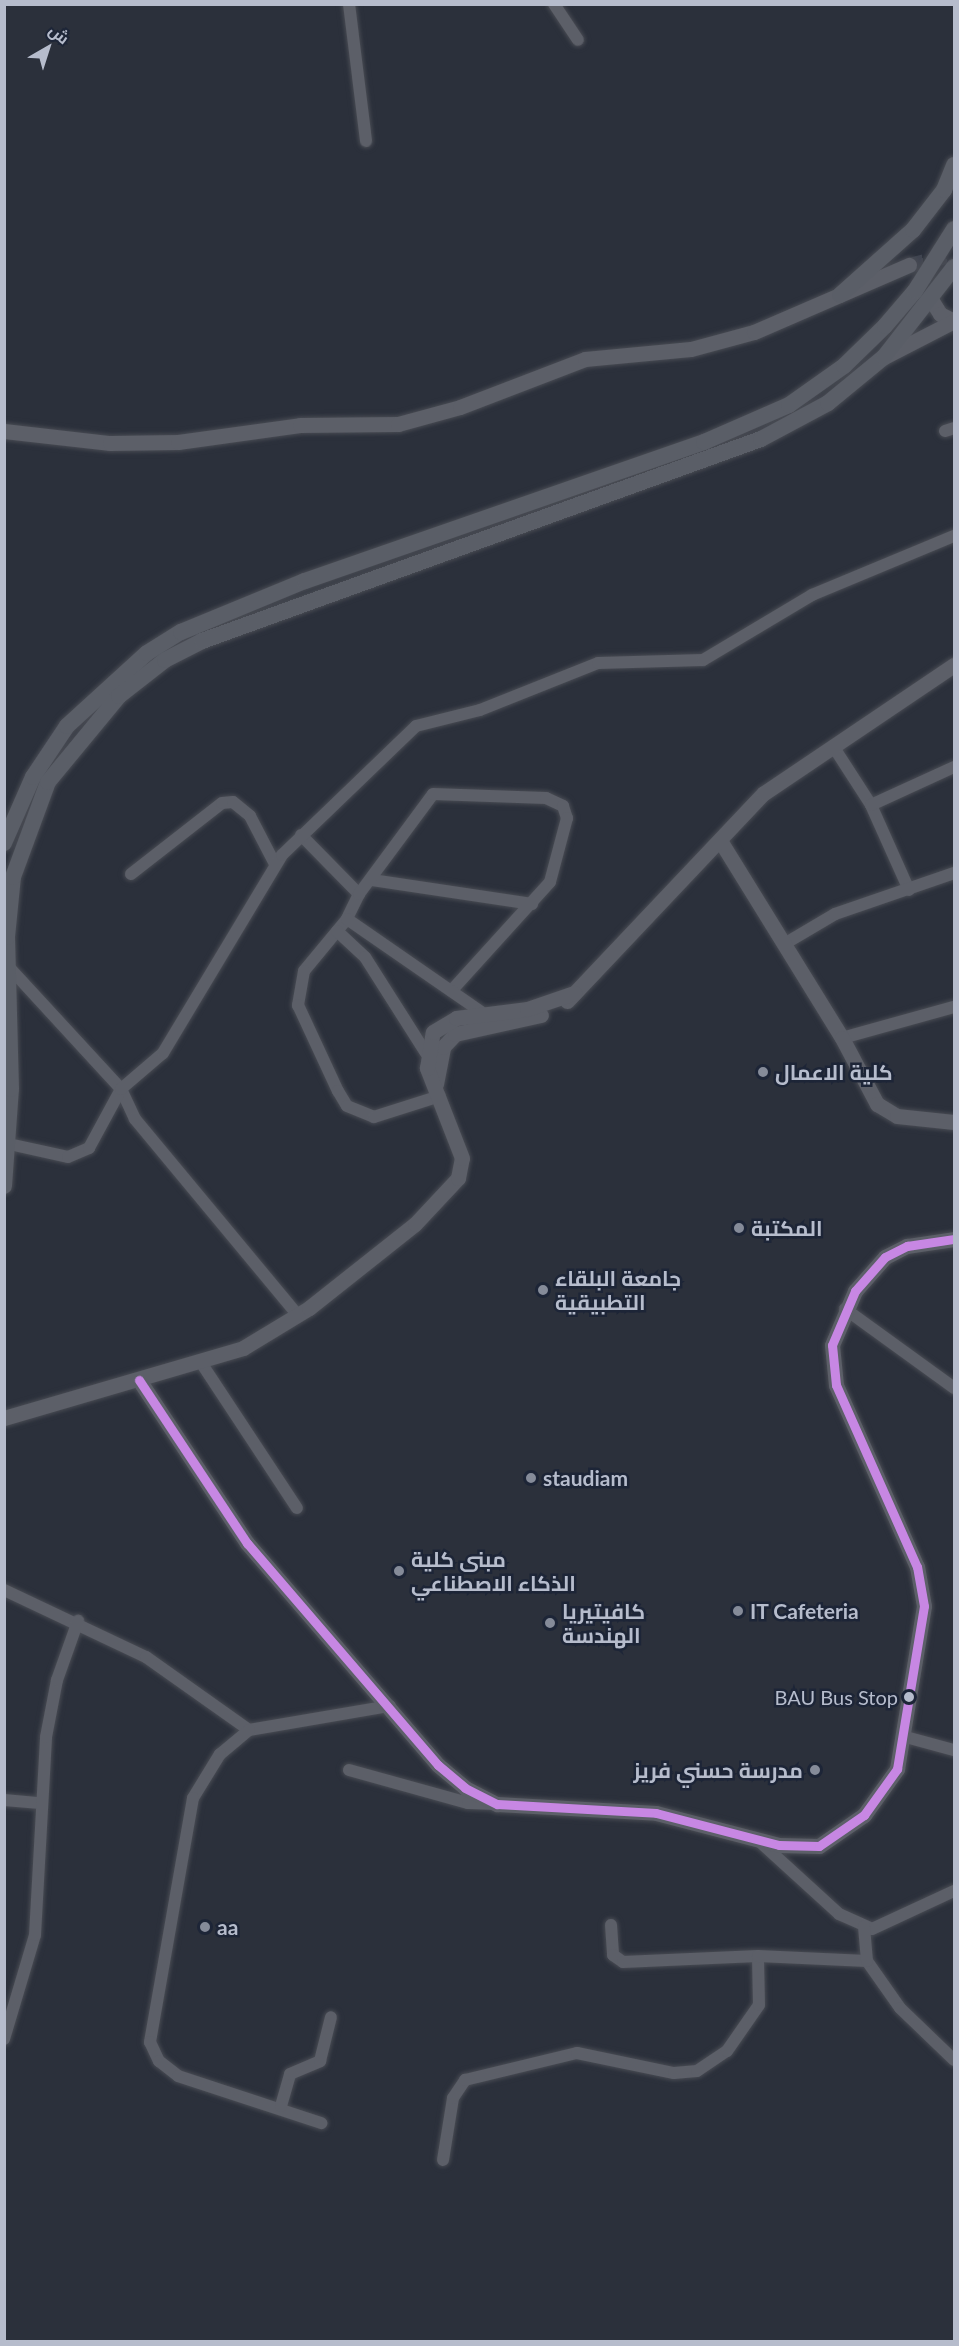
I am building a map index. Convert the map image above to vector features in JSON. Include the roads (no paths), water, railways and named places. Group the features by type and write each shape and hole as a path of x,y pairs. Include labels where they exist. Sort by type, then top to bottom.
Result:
{"main road":[{"path":"840,296 913,230 944,190 954,165"},
{"path":"4,843 33,777 67,726 147,653 246,605 460,524 704,442 789,405 844,366 885,327 915,291 954,229"},
{"path":"4,1186 9,1144 7,965 13,877 33,812 69,752 119,696 165,660 202,641 468,542 761,439 828,403 884,357 932,301 954,267"},
{"path":"460,524 468,542"}],"street":[{"path":"350,4 366,141"},
{"path":"554,4 578,40"},
{"path":"4,431 122,443 178,442 300,425 398,424 460,407 585,359 717,343 840,296 909,265"},
{"path":"932,301 940,314 954,321"},
{"path":"884,357 954,321"},
{"path":"9,1144 51,1154 80,1154 98,1138 121,1089 163,1053 275,864 301,835 416,726 480,710 598,663 703,660 812,595 954,536"},
{"path":"438,1090 443,1047 455,1034 546,1013 573,993 722,842 764,793 954,665"},
{"path":"833,746 871,805 909,890"},
{"path":"871,805 954,767"},
{"path":"438,1090 374,1117 347,1106 298,1005 304,971 347,919 359,894 372,880 434,794 546,798 563,806 567,818 550,882 451,991"},
{"path":"131,874 222,803 233,802 250,816 275,864"},
{"path":"301,835 359,894"},
{"path":"722,842 786,943 883,1109 897,1116 954,1122"},
{"path":"786,943 835,914 954,873"},
{"path":"372,880 532,904"},
{"path":"347,919 483,1013"},
{"path":"4,1418 243,1348 298,1315 415,1224 458,1178 462,1158 426,1053 365,957 337,931"},
{"path":"7,965 121,1089 135,1119 298,1315"},
{"path":"426,1053 443,1023 483,1013 527,1009 573,993"},
{"path":"842,1038 954,1007"},
{"path":"349,1770 468,1803 656,1813 758,1840 800,1848 835,1839 864,1815 889,1782 906,1737 924,1591 832,1374 832,1345 845,1309 891,1253 954,1239"},
{"path":"845,1309 954,1388"},
{"path":"200,1361 297,1508"},
{"path":"139,1380 247,1544 450,1777 497,1804"},
{"path":"4,1412 22,1412"},
{"path":"4,1590 78,1621 146,1657 249,1730"},
{"path":"6,2033 40,1901 40,1803 54,1692 78,1621"},
{"path":"321,2123 281,2106 178,2076 159,2061 150,2042 193,1798 220,1754 249,1730 390,1706"},
{"path":"906,1737 954,1750"},
{"path":"4,1800 40,1803"},
{"path":"758,1840 839,1914 864,1926 881,1927 954,1891"},
{"path":"611,1925 613,1955 623,1962 758,1956 867,1961"},
{"path":"864,1926 867,1961 900,2008 954,2060"},
{"path":"443,2160 455,2090 471,2077 577,2053 681,2074 714,2061 736,2040 761,2002 758,1956"},
{"path":"281,2106 290,2074 320,2061 331,2017"}],"tunnel":[{"path":"909,265 954,254"}],"place":[{"name":"كلية الاعمال","path":"763,1072"},
{"name":"المكتبة","path":"739,1228"},
{"name":"جامعة البلقاء التطبيقية","path":"543,1290"},
{"name":"staudiam","path":"531,1478"},
{"name":"مبنى كلية الذكاء الاصطناعي","path":"399,1571"},
{"name":"IT Cafeteria","path":"738,1611"},
{"name":"كافيتيريا الهندسة","path":"550,1623"},
{"name":"BAU Bus Stop","path":"909,1697"},
{"name":"مدرسة حسني فريز","path":"815,1770"},
{"name":"aa","path":"205,1927"}]}
